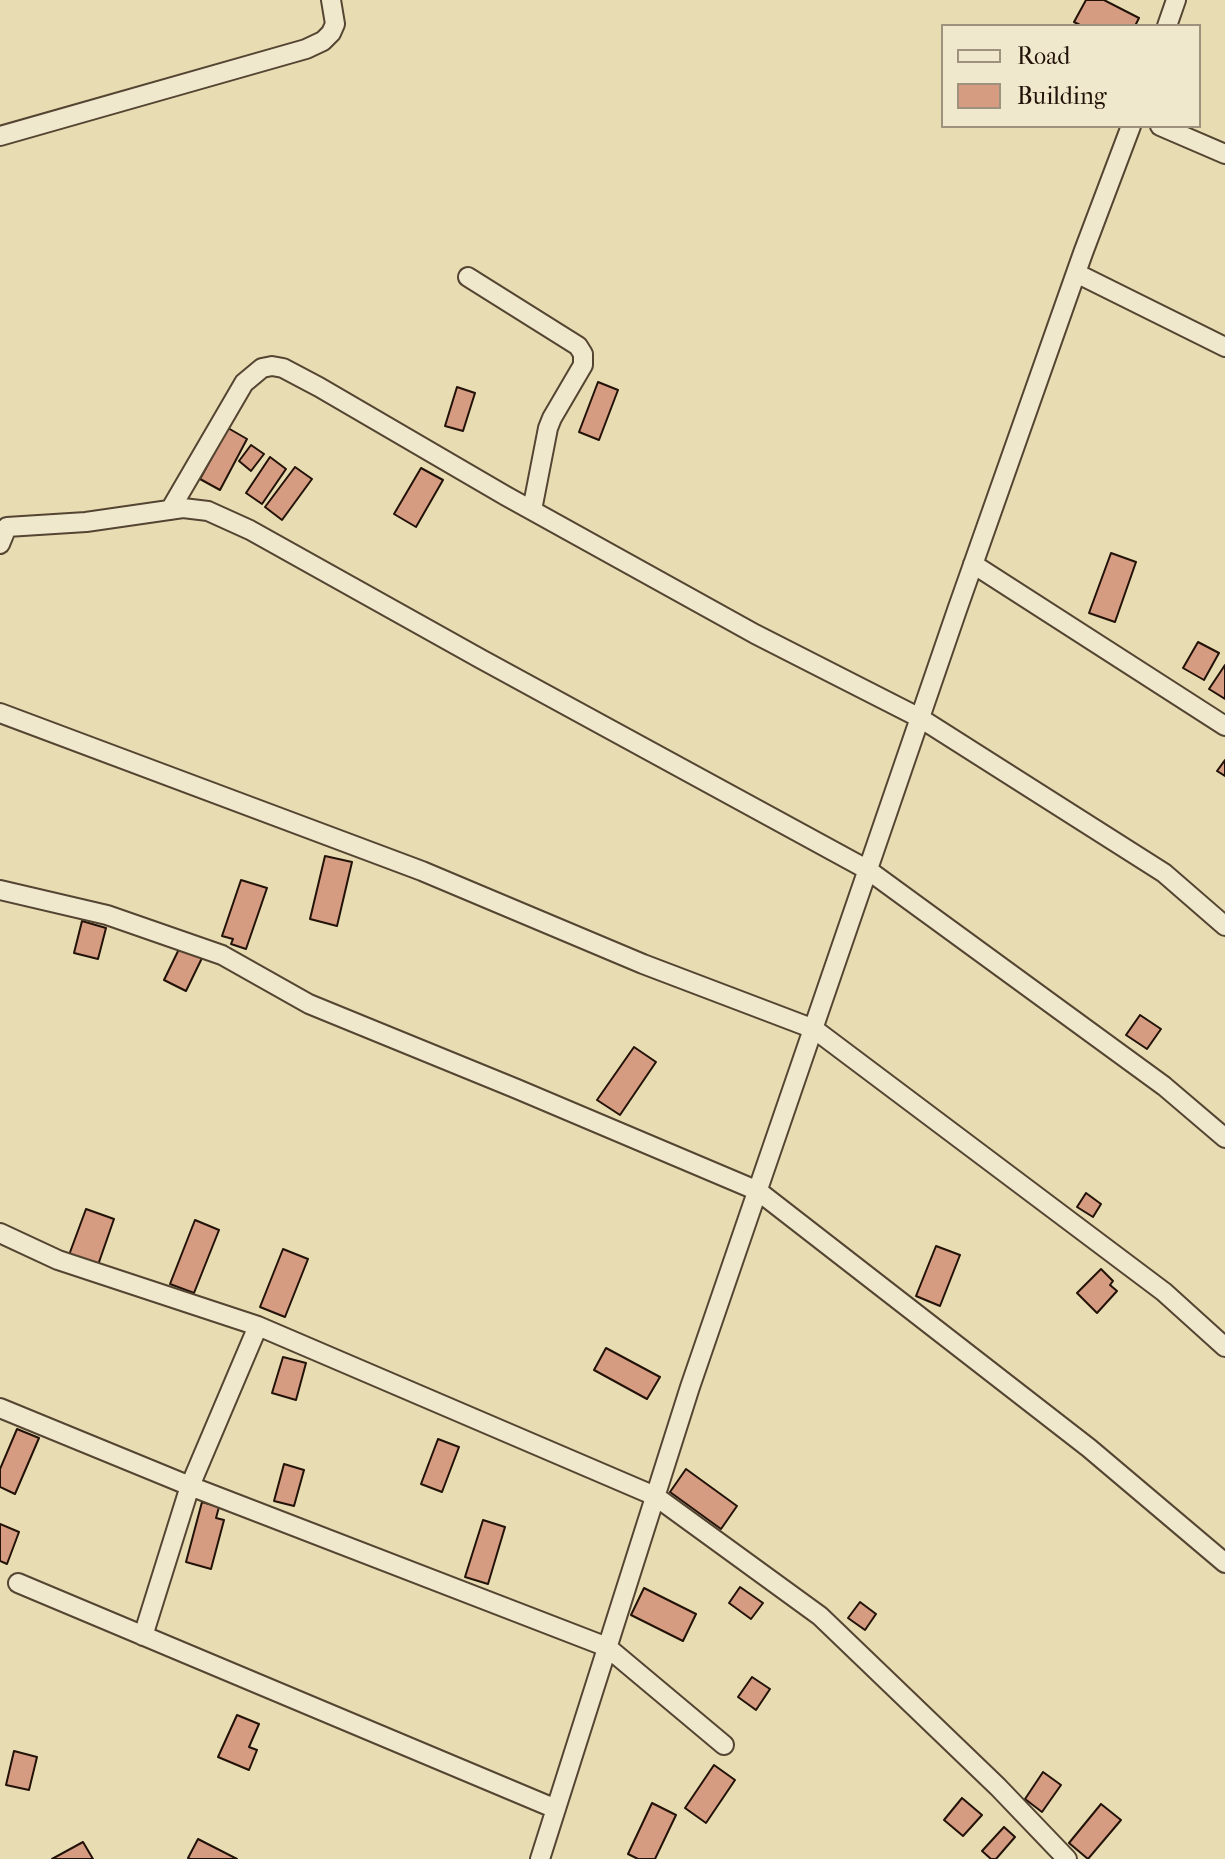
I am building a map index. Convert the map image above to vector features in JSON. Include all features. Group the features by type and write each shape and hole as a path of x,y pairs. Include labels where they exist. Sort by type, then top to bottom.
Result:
{"street":[{"path":"0,136 306,49 323,41 331,33 335,24 331,0"},
{"path":"1168,24 1176,0"},
{"path":"540,1859 690,1387 973,564 1130,128"},
{"path":"1165,128 1225,154"},
{"path":"1076,273 1225,347"},
{"path":"468,277 578,346 583,354 583,365 548,428 532,510"},
{"path":"170,510 244,383 262,368 283,368 755,634 920,718 1164,873 1225,926"},
{"path":"2,533 183,508 208,511 250,530 868,870 1164,1086 1225,1138"},
{"path":"973,564 1225,726"},
{"path":"0,713 422,871 643,964 814,1029 1164,1292 1225,1347"},
{"path":"0,890 107,915 222,955 309,1004 758,1191 1089,1448 1225,1563"},
{"path":"0,1233 58,1260 258,1326 655,1496 820,1616 998,1787 1067,1859"},
{"path":"143,1636 190,1486 258,1326"},
{"path":"0,1408 190,1486 607,1647 724,1745"},
{"path":"18,1583 556,1809"}],"building":[{"path":"1086,0 1104,0 1139,18 1136,24 1074,22"},
{"path":"598,382 618,390 599,440 579,432"},
{"path":"457,387 475,393 463,431 445,426"},
{"path":"228,428 247,439 220,490 200,479"},
{"path":"251,445 264,454 251,471 239,461"},
{"path":"270,457 286,469 262,504 246,493"},
{"path":"295,467 312,479 282,520 265,507"},
{"path":"421,468 443,480 416,527 394,514"},
{"path":"1111,553 1136,562 1115,622 1089,613"},
{"path":"1198,642 1219,653 1204,680 1183,668"},
{"path":"1225,665 1225,699 1209,689"},
{"path":"1225,760 1225,776 1217,771"},
{"path":"325,856 352,862 337,926 310,919"},
{"path":"241,880 267,888 246,949 231,944 233,939 222,936"},
{"path":"82,921 106,928 98,959 74,953"},
{"path":"180,947 202,958 186,991 164,980"},
{"path":"1140,1015 1161,1029 1147,1049 1126,1035"},
{"path":"634,1047 656,1062 620,1115 597,1100"},
{"path":"1086,1193 1101,1204 1093,1217 1077,1207"},
{"path":"86,1209 114,1219 98,1265 69,1255"},
{"path":"195,1220 219,1230 194,1293 170,1284"},
{"path":"936,1246 960,1255 940,1306 916,1296"},
{"path":"283,1249 308,1259 285,1317 260,1307"},
{"path":"1101,1269 1113,1281 1110,1285 1117,1291 1097,1313 1077,1293"},
{"path":"606,1348 660,1377 647,1399 594,1370"},
{"path":"283,1357 306,1363 296,1400 272,1393"},
{"path":"17,1429 39,1438 15,1494 0,1487 0,1469"},
{"path":"438,1439 459,1447 442,1492 421,1484"},
{"path":"284,1464 304,1470 294,1506 274,1501"},
{"path":"686,1469 737,1506 721,1529 670,1492"},
{"path":"202,1502 219,1507 216,1518 224,1520 211,1569 186,1562"},
{"path":"483,1520 505,1527 488,1584 465,1577"},
{"path":"0,1524 19,1532 7,1564 0,1561"},
{"path":"740,1587 763,1603 751,1619 729,1603"},
{"path":"644,1588 696,1614 683,1641 631,1615"},
{"path":"860,1602 876,1614 865,1630 848,1618"},
{"path":"752,1677 770,1689 756,1710 738,1697"},
{"path":"237,1715 259,1724 249,1747 257,1750 249,1770 218,1757"},
{"path":"14,1751 37,1757 29,1790 6,1785"},
{"path":"714,1765 735,1780 706,1823 685,1808"},
{"path":"1043,1772 1061,1785 1042,1812 1025,1799"},
{"path":"962,1798 982,1815 963,1836 944,1820"},
{"path":"652,1803 676,1815 655,1859 638,1859 628,1854"},
{"path":"1101,1804 1121,1820 1088,1859 1069,1843"},
{"path":"1004,1827 1015,1837 996,1859 991,1859 982,1851"},
{"path":"198,1839 237,1859 188,1858"},
{"path":"83,1842 93,1859 52,1859"}]}
